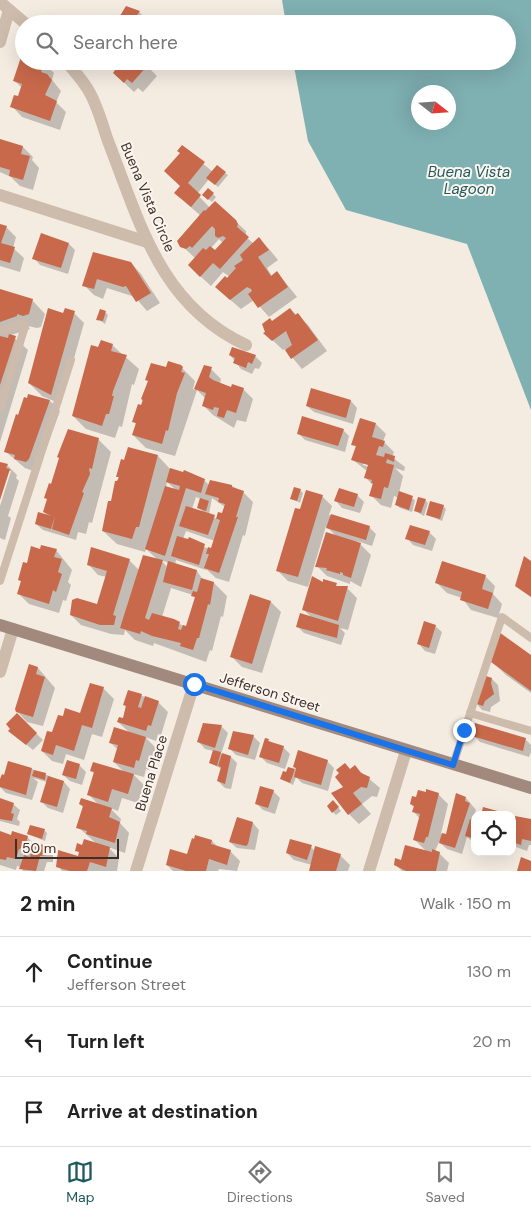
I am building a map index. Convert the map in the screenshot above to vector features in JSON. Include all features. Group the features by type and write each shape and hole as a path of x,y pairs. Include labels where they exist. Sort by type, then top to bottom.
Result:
{"main road":[{"name":"Jefferson Street","path":"0,625 531,788"}],"street":[{"path":"5,6 16,15"},
{"path":"0,42 5,6"},
{"name":"Buena Vista Circle","path":"73,70 88,88 147,242 174,290 198,315 226,336 246,346"},
{"path":"0,195 147,242"},
{"path":"0,672 13,629"},
{"name":"Buena Place","path":"136,871 194,684"},
{"path":"369,871 406,751"}],"lane":[{"path":"0,331 22,323 24,326 0,410"},
{"path":"0,581 71,360"},
{"path":"453,765 502,617 531,638"},
{"path":"470,713 531,731"}],"water":[{"name":"Buena Vista Lagoon","path":"282,0 531,0 531,410 467,244 346,210 308,141 295,70 516,70 516,15 284,15"}],"building":[{"path":"126,6 140,11 137,15 120,15"},
{"path":"17,70 42,70 41,72 47,74 52,80 45,95 57,101 50,121 10,107 14,95 18,96 22,84 13,81"},
{"path":"115,70 144,70 132,83 127,79 124,83 113,73"},
{"path":"0,139 23,146 21,154 30,156 23,180 9,176 10,170 0,167"},
{"path":"182,145 205,162 188,183 201,195 191,207 174,193 180,186 164,171 180,153 177,151"},
{"path":"217,165 226,172 215,185 206,178"},
{"path":"208,188 214,193 208,200 202,195"},
{"path":"215,201 236,220 237,227 249,237 220,269 213,263 200,277 188,265 203,248 206,250 210,246 215,250 226,238 215,236 215,229 212,226 192,248 190,246 186,249 180,247 177,241 204,210"},
{"path":"0,224 7,226 1,243 15,247 10,263 0,260"},
{"path":"41,233 69,243 61,268 32,259"},
{"path":"259,237 269,250 258,257 271,276 277,271 288,287 258,308 248,294 252,291 251,289 247,287 230,300 215,287 236,268 234,266 243,260 240,255"},
{"path":"93,252 131,262 151,293 136,302 126,286 123,287 97,279 94,289 82,286"},
{"path":"0,289 33,299 29,314 23,316 17,314 17,316 0,322"},
{"path":"48,308 63,313 65,308 75,311 51,395 28,383"},
{"path":"290,308 295,315 298,313 318,340 291,359 285,350 292,345 286,331 272,341 263,333 265,332 262,324 270,318 272,321"},
{"path":"100,309 106,311 103,321 96,320"},
{"path":"9,334 16,336 0,385 0,336 8,338"},
{"path":"101,340 113,344 111,351 127,355 113,391 112,396 114,396 109,414 106,414 102,426 72,416 91,345 98,347"},
{"path":"232,347 256,355 252,364 248,362 246,368 233,363 235,358 229,355"},
{"path":"168,361 181,365 183,367 181,372 185,373 177,393 168,431 166,430 162,444 132,435 136,423 132,422 138,404 141,405 143,400 141,399 148,381 145,380 151,363 166,367"},
{"path":"204,365 212,367 209,377 213,380 231,387 232,384 244,388 236,413 227,410 224,418 217,416 219,408 214,407 213,410 202,406 206,393 194,389"},
{"path":"311,388 351,400 346,418 306,406"},
{"path":"28,394 50,400 29,459 26,462 14,459 15,455 4,452 16,414 18,415 24,397 27,398"},
{"path":"302,416 344,429 338,446 297,434"},
{"path":"360,418 376,423 372,437 385,441 383,447 379,446 376,455 384,457 385,453 395,456 394,462 387,459 386,463 394,465 388,488 384,487 381,499 369,496 373,483 371,483 372,480 364,478 368,465 351,460 356,446 351,445"},
{"path":"68,429 99,438 92,469 89,468 90,474 82,492 84,493 69,535 52,529 55,516 51,529 35,524 38,512 52,516 43,512 47,499 44,498 49,483 51,484 59,458 57,457"},
{"path":"128,447 158,455 139,527 136,527 132,539 102,531 108,501 111,501 115,481 119,477 116,477 121,459 124,460"},
{"path":"0,462 8,464 6,468 10,469 0,500"},
{"path":"170,468 183,472 184,470 205,479 201,493 186,488 165,556 145,549 165,486 179,490 180,486 166,482"},
{"path":"210,480 232,485 232,487 244,491 236,517 238,517 219,573 204,568 209,554 206,554 208,547 211,548 220,520 216,519 218,512 222,513 225,504 218,502 219,498 205,494"},
{"path":"294,487 301,489 297,501 290,499"},
{"path":"339,488 358,494 354,507 334,501"},
{"path":"306,490 323,495 298,577 276,571 295,508 300,509"},
{"path":"399,491 413,496 409,510 395,505"},
{"path":"418,497 426,499 421,513 414,511"},
{"path":"200,498 209,501 206,511 197,508"},
{"path":"430,501 444,505 440,519 426,515"},
{"path":"186,506 215,515 208,535 179,526"},
{"path":"331,514 370,526 366,540 326,528"},
{"path":"410,525 430,531 425,545 405,539"},
{"path":"326,532 361,543 351,578 340,572 340,574 326,570 327,568 315,567"},
{"path":"177,536 188,539 189,537 205,544 199,565 171,556"},
{"path":"41,545 57,549 54,557 62,559 58,572 62,574 56,592 53,590 49,604 17,594 21,581 18,580 23,562 27,563 31,546 40,549"},
{"path":"91,547 130,559 113,615 116,616 114,625 100,625 70,615 72,600 77,598 97,604 107,571 87,565"},
{"path":"143,555 163,560 145,618 149,620 152,613 174,619 180,622 178,629 181,630 183,625 186,626 195,597 191,596 193,591 197,592 201,578 214,582 210,605 208,604 199,638 197,638 193,650 180,646 181,643 152,636 141,631 140,634 120,628"},
{"path":"524,556 531,561 531,597 515,586"},
{"path":"168,561 197,570 192,590 163,582"},
{"path":"442,561 486,575 482,589 493,593 488,609 460,600 462,592 435,583"},
{"path":"312,576 323,582 323,579 337,583 336,586 348,586 338,621 302,610"},
{"path":"250,594 271,601 252,664 230,657"},
{"path":"300,613 339,625 337,638 296,627"},
{"path":"424,621 436,625 429,648 417,644"},
{"path":"499,632 531,655 531,691 491,662"},
{"path":"29,664 38,667 36,674 45,677 33,717 16,712 15,709"},
{"path":"483,675 492,678 491,683 494,694 485,701 483,706 474,703"},
{"path":"90,683 104,687 92,728 82,725 74,751 56,745 53,755 41,751 47,731 52,732 58,715 63,716 65,708 80,713"},
{"path":"128,690 142,694 138,707 141,708 145,696 159,701 151,726 148,725 146,731 117,722 119,717 123,718 126,706 123,705"},
{"path":"17,713 37,733 26,745 8,731 10,729 6,724"},
{"path":"203,723 222,725 215,748 197,742"},
{"path":"475,723 526,738 523,751 472,736"},
{"path":"114,727 146,737 139,761 136,760 134,768 113,762 118,745 109,743"},
{"path":"233,731 254,735 248,755 228,749"},
{"path":"265,738 269,739 268,741 284,746 279,763 259,757"},
{"path":"213,750 221,752 217,766 209,763"},
{"path":"298,750 328,760 321,785 294,777 296,768 293,767"},
{"path":"222,753 231,756 225,784 217,781 221,767 218,766"},
{"path":"67,760 80,764 76,779 62,775"},
{"path":"8,761 32,768 26,795 0,787 0,779 2,774 4,775"},
{"path":"93,762 134,774 128,794 112,789 108,802 87,795 94,772 90,771"},
{"path":"345,763 350,769 355,765 361,773 370,777 367,788 361,787 353,793 362,804 348,815 331,793 343,787 335,777 339,773 336,770"},
{"path":"288,767 295,769 290,783 280,779 283,771 286,772"},
{"path":"34,770 46,773 45,780 32,776"},
{"path":"48,776 64,781 57,807 40,802"},
{"path":"260,786 274,790 268,808 255,804"},
{"path":"426,789 439,793 428,837 426,837 424,843 413,840 420,814 412,812 414,806 410,804 412,796 416,797 418,790 426,792"},
{"path":"456,793 466,797 465,801 470,803 455,848 439,843 442,833 446,834"},
{"path":"0,798 14,803 11,813 14,814 12,821 0,819"},
{"path":"81,798 112,808 109,817 120,822 115,843 86,834 87,831 76,828 83,806 79,804"},
{"path":"333,800 339,807 332,813 327,806"},
{"path":"483,807 497,811 482,811"},
{"path":"516,816 531,819 531,841 522,839 521,845 516,843"},
{"path":"237,817 253,822 246,846 229,842"},
{"path":"470,819 471,838 465,836"},
{"path":"30,825 45,829 42,839 27,834"},
{"path":"0,831 11,835 12,831 28,836 24,850 19,849 16,859 7,857 6,860 0,859"},
{"path":"195,835 212,840 211,844 231,850 227,865 209,859 206,871 186,871 166,865 170,849 187,854 192,838 194,839"},
{"path":"84,839 110,847 106,867 90,862 87,871 70,871 56,867 58,850 78,856 79,852 75,851 77,843 82,845"},
{"path":"290,839 312,845 307,860 286,853"},
{"path":"47,844 47,855 40,856 36,871 19,869 24,855 30,857 31,852 36,854 35,845"},
{"path":"405,845 432,852 432,849 440,852 436,871 406,871 394,865 395,858 401,860"},
{"path":"315,846 341,854 336,871 309,871"},
{"path":"521,857 531,861 531,871 517,871"}],"route":[{"path":"194,684 453,765 464,730"}]}
